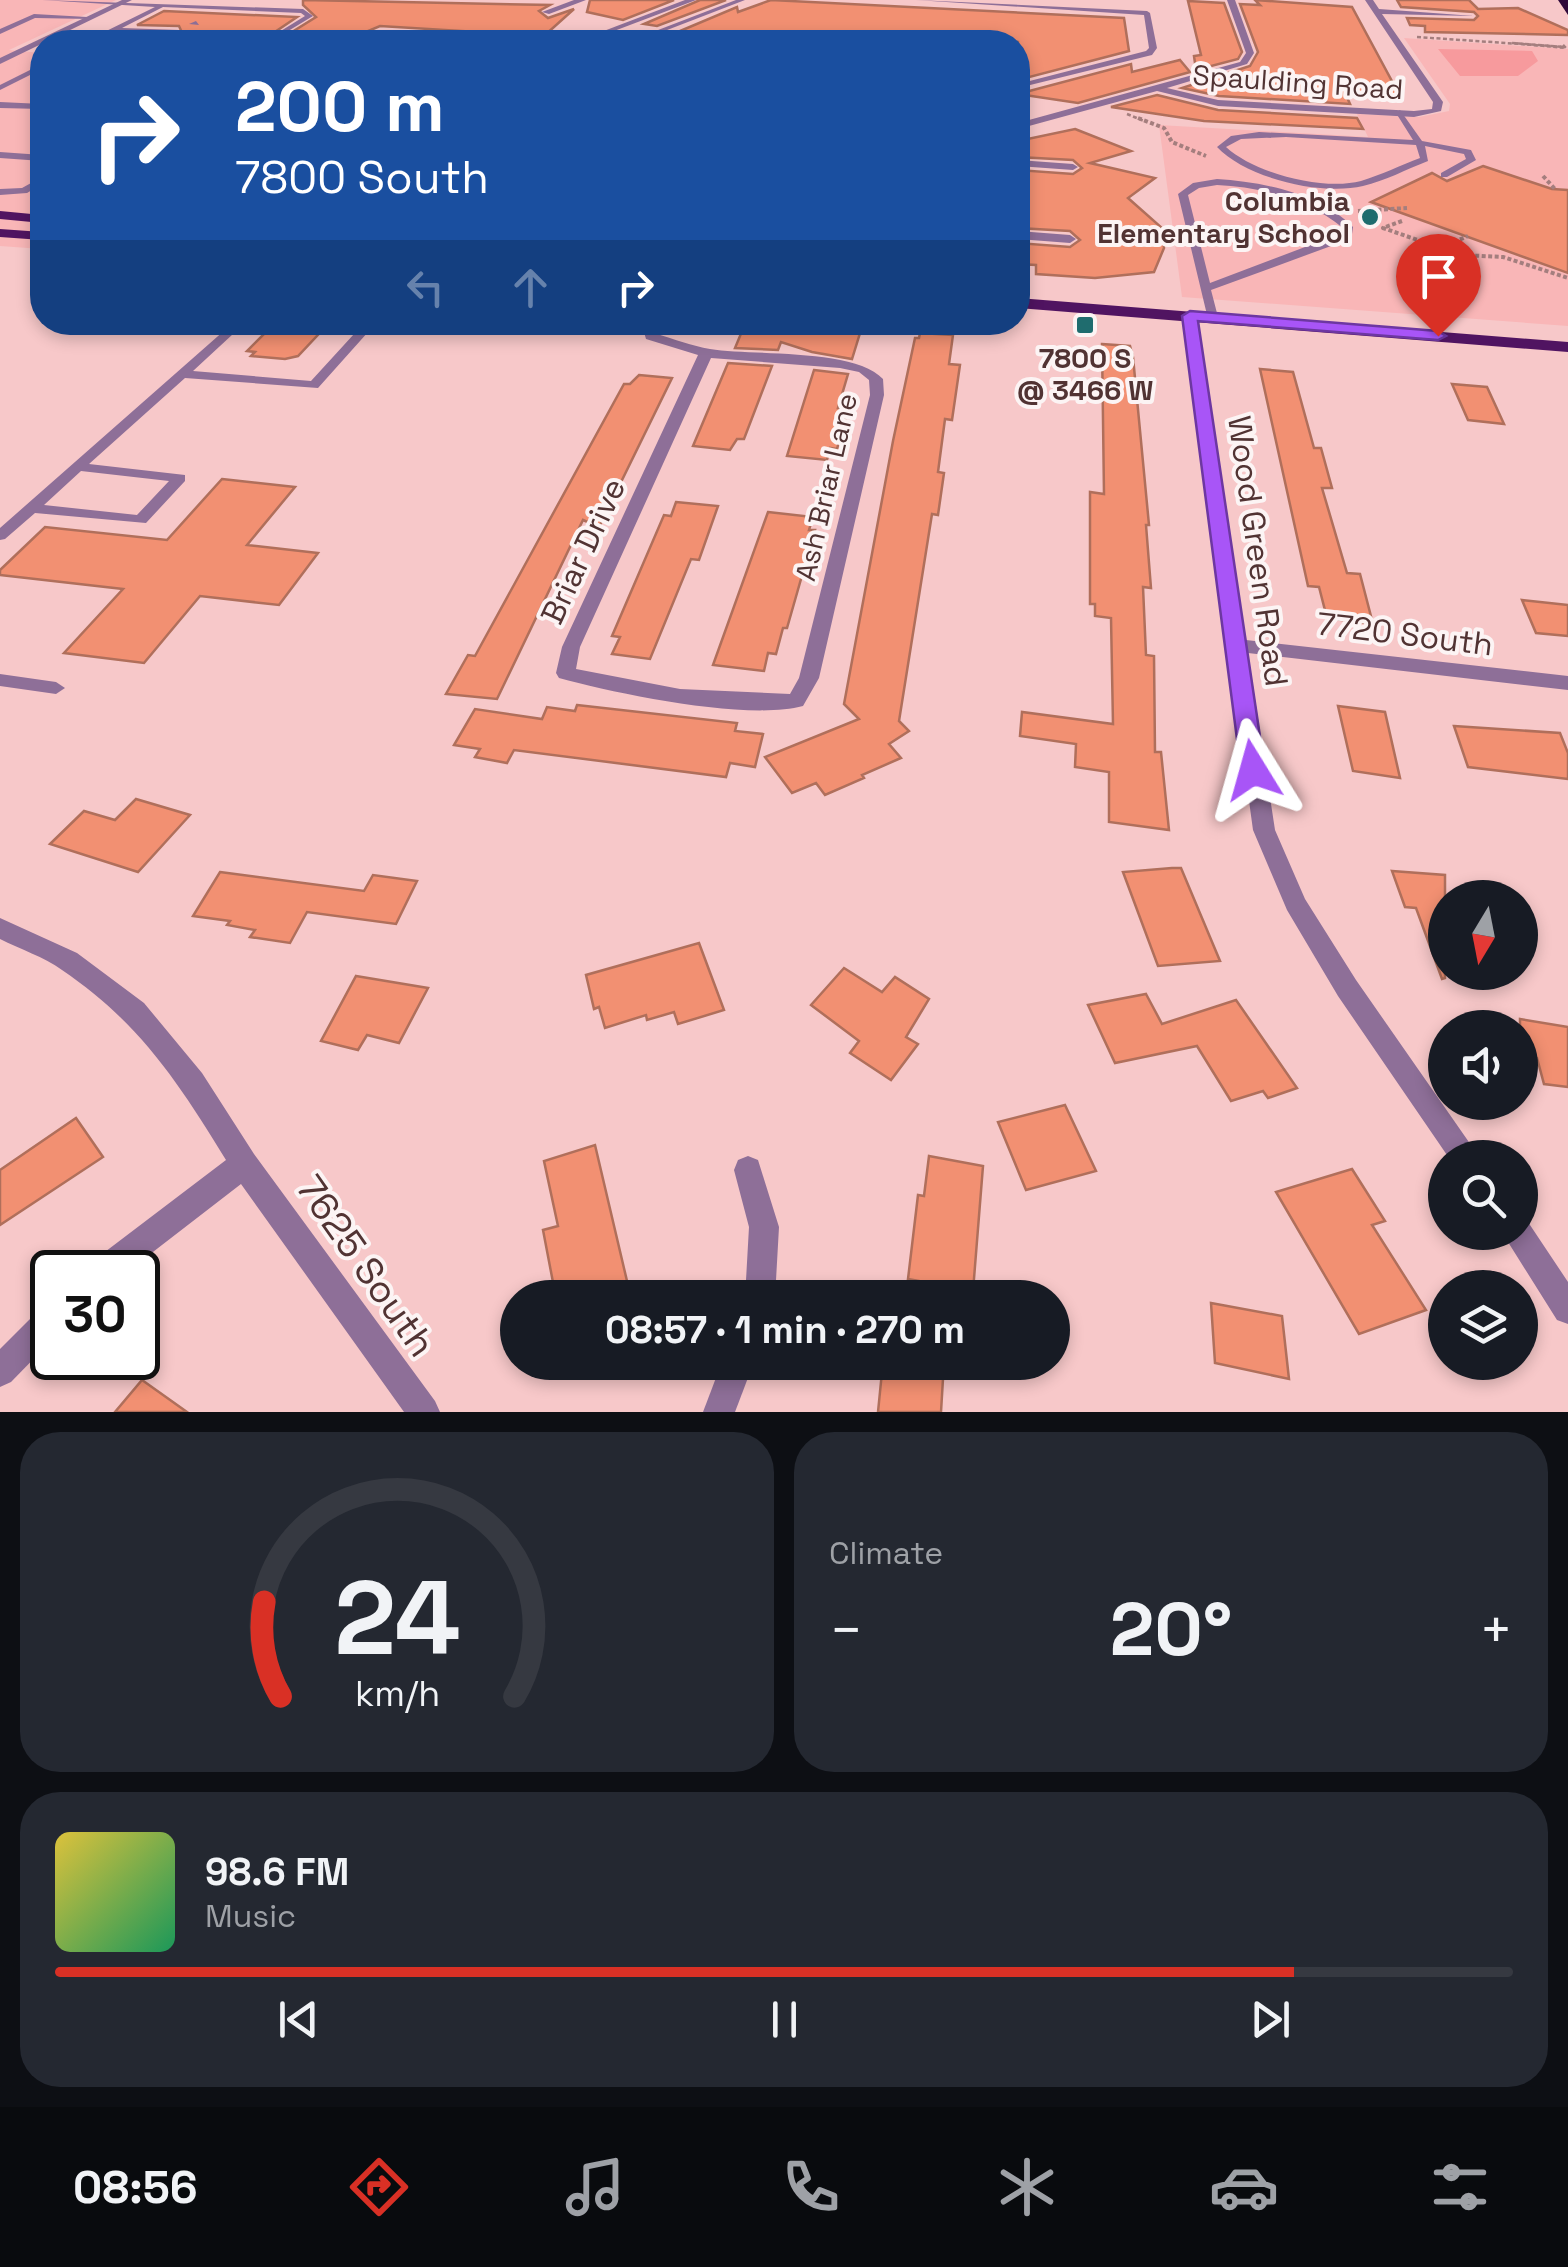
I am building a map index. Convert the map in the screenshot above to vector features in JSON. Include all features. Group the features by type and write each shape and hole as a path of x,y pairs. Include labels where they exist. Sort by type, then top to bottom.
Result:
{"highway":[{"path":"1564,0 1568,11"}],"main road":[{"path":"0,216 30,217"},
{"path":"0,233 30,235"},
{"path":"1030,304 1568,346"}],"street":[{"path":"561,0 578,1"},
{"path":"1030,123 1237,67 1249,59 1231,0"},
{"path":"1368,0 1376,11 1470,16"},
{"path":"546,12 578,1"},
{"path":"611,30 686,1"},
{"path":"67,30 125,2"},
{"name":"Spaulding Road","path":"1157,88 1218,103 1400,113 1436,111 1438,102 1376,11"},
{"path":"0,61 30,48"},
{"path":"1030,164 1073,166"},
{"path":"1030,236 1070,239"},
{"name":"Wood Green Road","path":"1190,316 1264,830 1294,902 1347,988 1453,1140"},
{"name":"Ash Briar Lane","path":"651,335 663,343 706,353 840,364 864,369 876,380 877,395 809,678 796,701"},
{"name":"Briar Drive","path":"706,353 571,647 566,673 603,683 756,703 796,701"},
{"name":"7720 South","path":"1235,645 1568,683"},
{"name":"7625 South","path":"0,928 68,960 134,1011 192,1082 244,1164 424,1412"},
{"path":"133,1250 244,1164"},
{"path":"748,1170 764,1227 761,1280"},
{"path":"1530,1250 1568,1310"},
{"path":"0,1370 30,1341"},
{"path":"720,1412 732,1380"}],"lane":[{"path":"44,0 303,11 310,16 286,30"},
{"path":"663,30 742,0"},
{"path":"919,0 1147,14 1152,48 1148,53 1030,83"},
{"path":"113,30 165,4"},
{"path":"0,32 34,16 88,19"},
{"path":"34,29 70,18"},
{"path":"135,19 193,24"},
{"path":"0,88 30,72"},
{"path":"0,103 30,87"},
{"path":"0,103 30,106"},
{"path":"1400,113 1418,144 1426,156 1419,164 1342,187 1289,180 1235,160 1221,147 1230,139 1252,135 1418,144 1453,146 1468,152 1471,160 1444,175"},
{"path":"0,155 30,157"},
{"path":"1207,288 1338,240 1347,234 1348,226 1334,215 1262,187 1230,181 1200,183 1184,194 1212,317"},
{"path":"0,192 20,192 30,187"},
{"path":"0,536 226,335"},
{"path":"183,374 314,386 360,335"},
{"path":"32,508 142,520 180,478 78,467"},
{"path":"0,680 56,688"}],"path":[{"path":"1409,37 1566,48"},
{"path":"1566,48 1511,42 1566,48"},
{"path":"1127,114 1164,128 1172,142 1211,158"},
{"path":"1544,176 1555,190"},
{"path":"1345,211 1392,212 1406,208"},
{"path":"1402,221 1383,228 1461,254 1503,257 1568,278"},
{"path":"1440,247 1468,236"},
{"path":"1503,257 1513,252"}],"shaded area":[{"path":"0,0 116,0 52,30 30,30 30,40 9,50 30,52 30,248 0,246"},
{"name":"Columbia Elementary School","path":"1404,38 1568,49 1568,326 1182,297 1159,125 1368,137 1357,114 1419,117 1449,111 1450,104"},
{"path":"1438,49 1532,51 1538,61 1518,76 1460,76"}],"building":[{"path":"303,0 550,5 539,11 548,18 574,9 551,30 380,26 370,30 295,30 316,17 303,5"},
{"path":"590,0 674,0 623,20 587,12"},
{"path":"700,0 726,0 657,26 644,24"},
{"path":"771,0 1124,18 1129,51 1030,77 1030,30 682,30 737,7 738,12"},
{"path":"1255,0 1352,7 1401,98 1346,95 1350,104 1219,96 1182,88 1250,66 1258,52 1240,4 1260,5"},
{"path":"1397,0 1469,0 1478,9 1518,8 1568,30 1568,35 1425,32 1425,26 1410,25 1407,18 1474,20 1478,16 1474,12 1401,7"},
{"path":"1188,1 1224,3 1242,52 1238,59 1196,70 1194,56 1201,55"},
{"path":"164,11 297,17 278,30 181,30 179,26 137,25"},
{"path":"1180,60 1190,72 1078,103 1030,96 1030,91 1131,64 1132,72"},
{"path":"1157,95 1218,110 1357,118 1363,129 1204,121 1111,107"},
{"path":"1075,129 1131,151 1090,163 1155,178 1128,198 1162,228 1164,248 1154,272 1095,278 1036,274 1036,265 1030,265 1030,244 1070,247 1080,240 1070,231 1030,229 1030,171 1073,174 1082,168 1073,160 1030,158 1030,138"},
{"path":"1483,166 1552,189 1568,190 1568,273 1371,202 1432,173 1447,181"},
{"path":"263,335 318,335 298,356 285,359 251,356 255,352 247,351"},
{"path":"740,335 859,335 852,359 781,342 778,350 735,348"},
{"path":"953,335 949,364 960,365 952,420 945,419 938,472 944,473 938,515 932,514 899,721 909,731 889,744 901,758 862,775 864,778 825,795 816,783 792,793 765,757 859,719 844,704 893,441 915,338"},
{"path":"1102,344 1130,346 1133,357 1149,525 1151,588 1143,587 1146,655 1154,656 1155,752 1161,752 1169,830 1109,822 1109,772 1075,767 1076,744 1020,736 1022,712 1113,724 1111,618 1095,616 1095,604 1090,604 1090,492 1104,494"},
{"path":"728,363 772,366 744,439 737,439 730,450 693,446"},
{"path":"1260,369 1293,372 1314,448 1321,448 1332,488 1322,488 1347,573 1360,574 1373,624 1327,618 1319,587 1308,586"},
{"path":"814,370 848,374 838,408 842,408 839,419 845,420 837,449 830,448 827,460 787,456"},
{"path":"639,375 672,378 599,527 583,520 497,699 446,694 468,655 475,656 624,384 630,384"},
{"path":"1452,384 1487,387 1504,424 1468,420"},
{"path":"222,479 295,487 247,545 318,553 279,605 200,596 144,663 64,653 123,589 0,575 0,570 45,527 167,540"},
{"path":"676,502 718,506 699,560 691,559 650,659 612,654 620,637 612,636 664,515 671,516"},
{"path":"768,512 813,517 809,530 815,530 787,628 783,628 776,654 768,653 764,671 713,665"},
{"path":"1522,600 1568,605 1568,636 1536,633"},
{"path":"577,705 737,723 735,731 763,734 755,767 730,763 726,777 514,750 507,763 475,757 480,749 454,745 475,709 542,719 547,707 575,711"},
{"path":"1338,706 1385,712 1400,778 1353,771"},
{"path":"1454,726 1560,733 1568,753 1568,779 1468,767"},
{"path":"136,799 190,815 138,872 50,844 84,811 115,820"},
{"path":"1181,868 1220,961 1158,966 1123,872"},
{"path":"1392,871 1445,875 1445,880 1428,880 1428,941 1416,908 1405,907"},
{"path":"220,872 364,891 373,875 417,881 396,924 307,912 290,943 250,937 255,930 227,925 230,921 193,916"},
{"path":"699,943 724,1010 678,1024 674,1012 647,1020 646,1015 605,1028 599,1007 594,1009 586,975"},
{"path":"844,968 882,992 895,977 929,999 906,1037 918,1044 891,1080 850,1053 859,1041 811,1005"},
{"path":"356,976 428,988 399,1043 367,1035 358,1050 321,1041"},
{"path":"1146,994 1162,1024 1236,1000 1297,1088 1268,1098 1263,1091 1231,1101 1197,1046 1115,1063 1088,1005"},
{"path":"1538,1022 1568,1027 1568,1087 1544,1084 1538,1062"},
{"path":"1065,1105 1096,1171 1026,1190 998,1122"},
{"path":"76,1118 103,1157 0,1225 0,1170"},
{"path":"595,1145 627,1280 553,1280 543,1230 558,1226 544,1161"},
{"path":"929,1156 983,1166 974,1280 908,1279 918,1195 924,1196"},
{"path":"1352,1169 1385,1221 1372,1225 1426,1310 1359,1334 1276,1192"},
{"path":"1211,1303 1282,1316 1289,1379 1215,1363"},
{"path":"142,1380 187,1412 115,1412"},
{"path":"881,1380 943,1380 941,1412 878,1412"}],"place":[{"name":"Columbia Elementary School","path":"1370,217"},
{"name":"7800 S @ 3466 W","path":"1085,325"}],"route":[{"path":"1253,770 1190,316 1438,336"}]}
